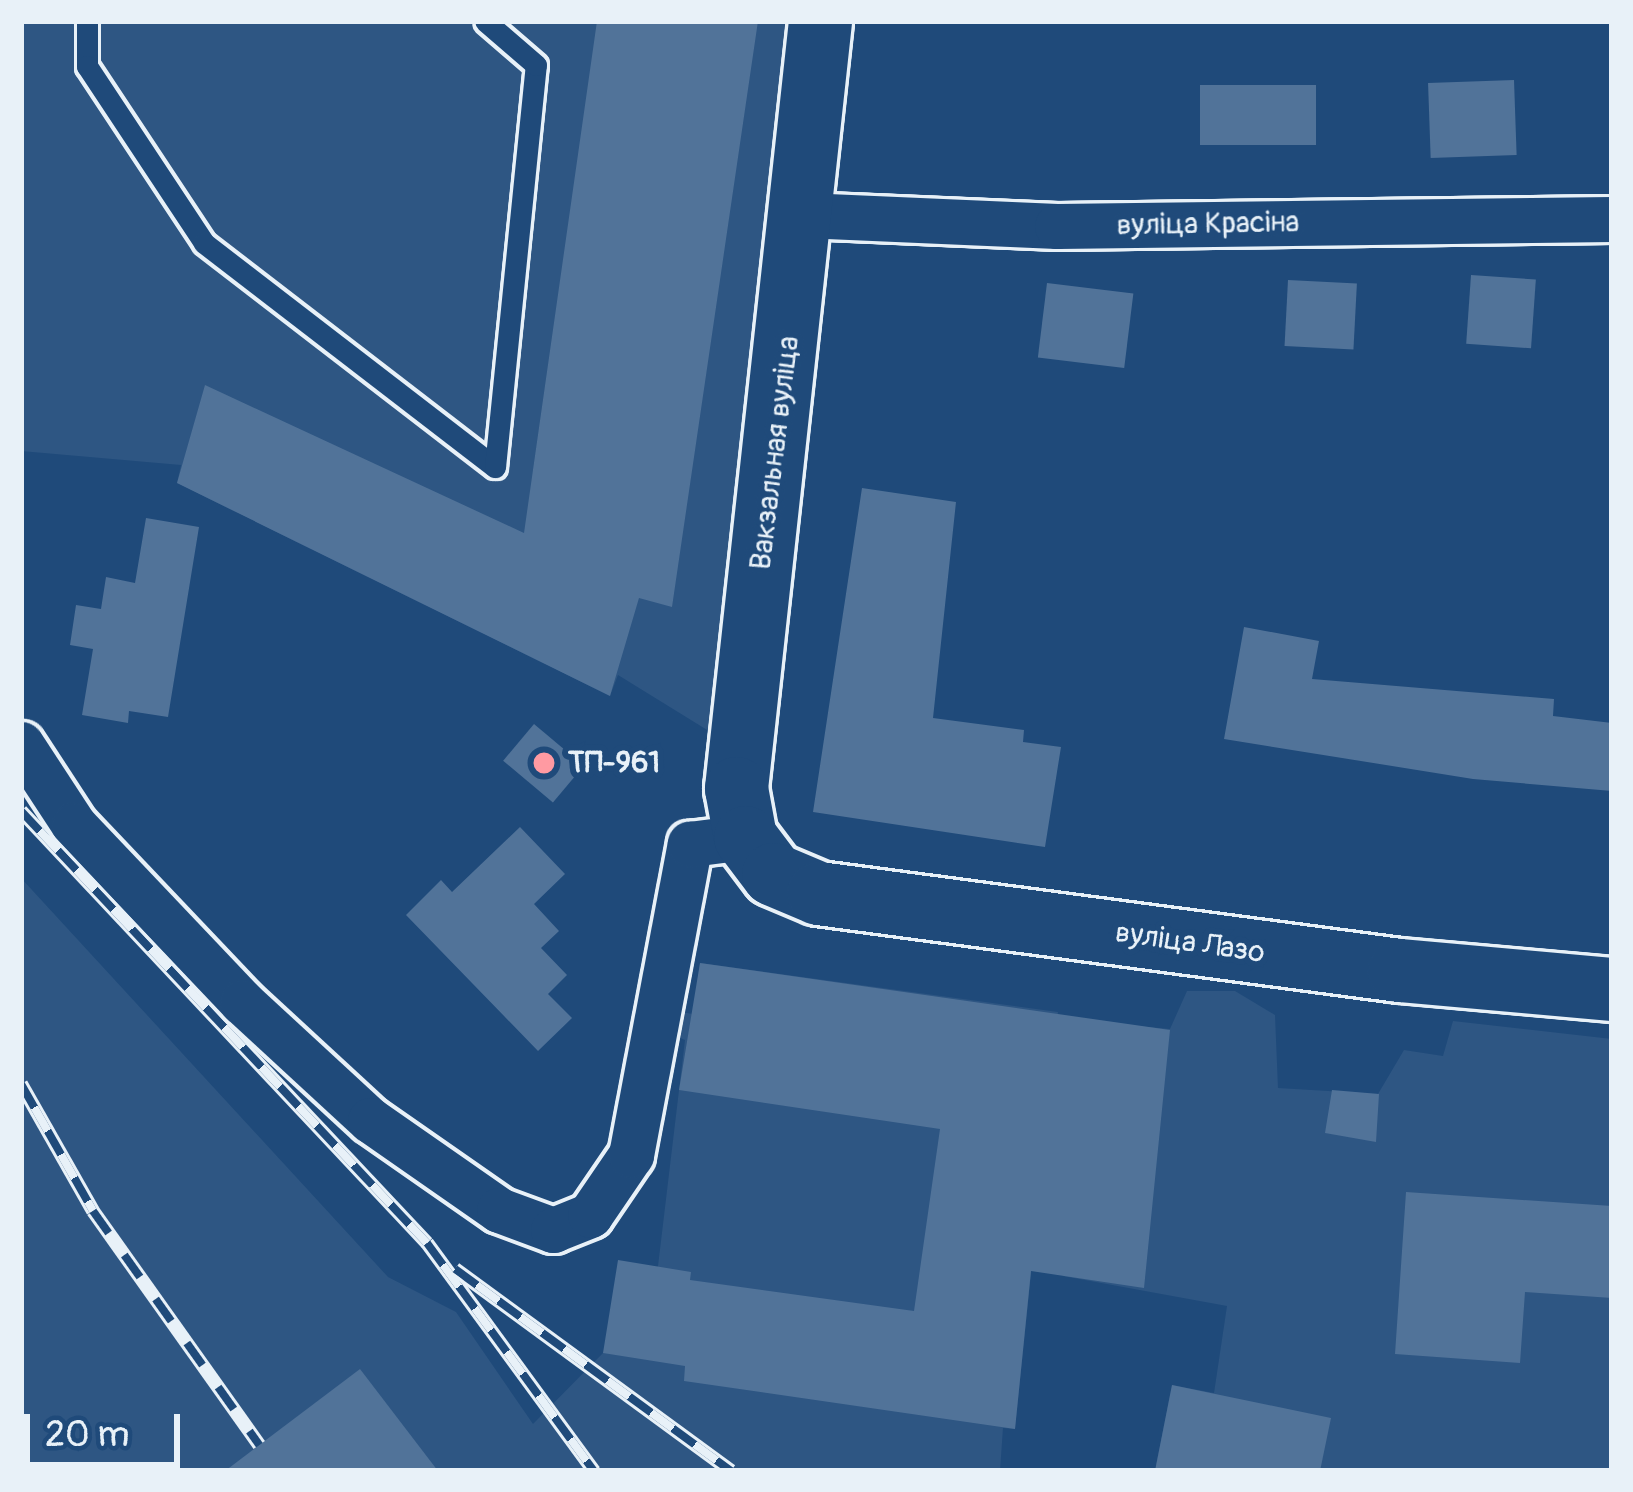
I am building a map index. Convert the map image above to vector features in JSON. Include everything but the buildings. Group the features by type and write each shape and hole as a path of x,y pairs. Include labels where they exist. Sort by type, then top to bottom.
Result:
{"main road":[{"name":"Вакзальная вуліца","path":"759,855 736,788 804,214 820,21"},
{"name":"вуліца Лазо","path":"759,855 818,893 1399,970 1612,989"}],"street":[{"name":"вуліца Красіна","path":"804,214 1057,226 1612,219"},
{"path":"21,744 74,825 242,1002 354,1106 499,1210 554,1230 590,1215 631,1155 690,844 759,855"}],"lane":[{"path":"87,21 87,66 204,243 496,467 536,65 485,21"}],"shaded area":[{"path":"21,21 839,21 725,741 618,675 610,696 177,483 181,465 21,451"},
{"path":"21,878 388,1277 456,1312 533,1424 603,1353 658,1266 685,1040 670,1034 675,1011 693,1014 700,963 1058,1012 1015,1429 1003,1428 1000,1471 21,1471"},
{"path":"1187,991 1235,991 1275,1015 1278,1088 1378,1094 1404,1050 1443,1056 1453,1021 1612,1039 1612,1471 1155,1470 1172,1385 1214,1393 1227,1306 1063,1276 1104,1023 1170,1029"}],"railway":[{"path":"21,811 427,1243 594,1471"},
{"path":"21,1084 93,1211 259,1445"},
{"path":"455,1269 731,1471"}],"place":[{"name":"ТП-961","path":"544,763"}]}
